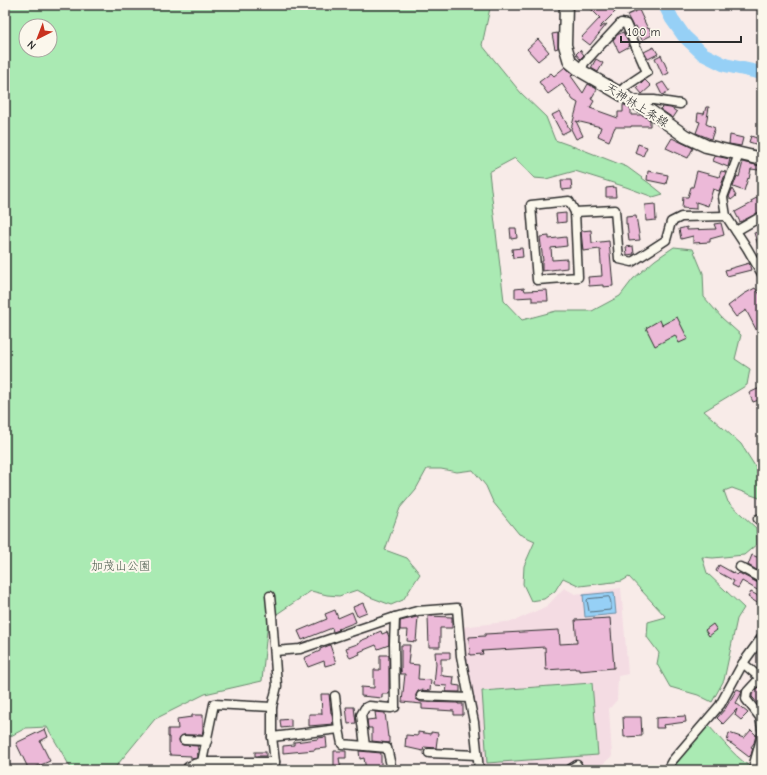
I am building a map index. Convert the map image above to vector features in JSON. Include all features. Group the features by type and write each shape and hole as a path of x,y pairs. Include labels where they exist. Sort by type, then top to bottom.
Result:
{"main road":[{"name":"天神林上条線","path":"566,5 565,45 570,62 581,71 650,111 685,136 706,146 762,159"}],"street":[{"path":"581,71 584,63 621,23 626,24 647,72 626,86 619,93"},
{"path":"631,100 654,100 680,104"},
{"path":"739,154 723,198 726,216 762,274"},
{"path":"569,201 575,212 578,277 537,280 531,206 569,201"},
{"path":"575,212 615,210 619,259 632,262 666,240 671,222 681,217 726,216"},
{"path":"736,231 762,216"},
{"path":"740,567 762,579"},
{"path":"188,770 188,767 202,762 275,766 272,737 272,707 277,686 270,596"},
{"path":"275,651 300,649 417,611 457,608 461,656 474,722 479,770"},
{"path":"365,746 361,714 365,708 369,706 391,708 395,706 395,617"},
{"path":"667,770 672,760 720,705 743,663 762,637"},
{"path":"743,663 761,678 747,692 746,699 760,717 762,729"},
{"path":"335,696 342,744 387,748 392,770"},
{"path":"421,696 469,698"},
{"path":"202,762 214,704 272,707"},
{"path":"272,737 339,729"},
{"path":"762,735 754,764 762,767"},
{"path":"184,740 207,741"},
{"path":"429,753 477,755"}],"shaded area":[{"path":"564,588 575,594 621,588 628,674 618,676 617,700 609,709 612,756 596,770 581,770 583,766 575,760 560,769 553,770 483,770 464,656 461,627 514,621 547,606"}],"green space":[{"name":"加茂山公園","path":"5,5 490,5 482,45 521,93 546,117 555,140 627,167 663,194 653,197 575,171 546,179 534,178 515,158 489,172 504,301 522,320 556,311 592,311 620,296 633,279 655,260 674,247 693,249 703,273 704,297 722,318 741,335 735,359 750,369 747,385 704,411 741,444 758,471 762,472 762,499 732,488 724,491 728,502 756,528 757,544 744,555 713,558 702,557 707,573 744,608 737,619 724,680 712,702 698,695 670,687 657,664 659,653 647,637 648,622 666,617 629,577 622,581 580,586 563,578 555,591 544,599 531,601 523,584 524,566 535,541 519,534 493,502 486,486 473,470 457,472 441,469 427,469 416,489 400,508 385,550 407,558 420,574 403,600 391,605 357,590 339,596 311,591 268,620 262,681 205,694 155,719 113,770 72,770 47,727 26,728 5,739"},
{"path":"592,683 598,755 487,763 482,691"},
{"path":"708,725 737,756 756,770 672,770 689,746"}],"water":[{"path":"614,592 616,614 585,617 583,595"}],"building":[{"path":"587,5 622,5 599,28 607,24 590,45 581,38 600,18"},
{"path":"639,10 652,35 642,40 636,26 633,27 627,15"},
{"path":"623,32 630,46 619,52 613,40 617,35"},
{"path":"558,33 558,48 555,49 552,34"},
{"path":"538,39 549,52 538,61 527,49"},
{"path":"654,47 658,54 648,59 644,52"},
{"path":"580,50 584,55 580,59 576,54"},
{"path":"661,55 669,73 663,76 655,58"},
{"path":"596,59 603,63 598,72 591,68"},
{"path":"565,67 573,74 571,76 583,93 588,84 597,89 591,99 594,101 590,108 618,118 618,112 623,112 623,105 625,105 631,109 631,115 643,115 650,120 650,126 615,127 609,141 598,136 601,127 576,121 583,136 576,139 571,129 578,103 573,100 562,84 548,94 539,82 551,73 554,76"},
{"path":"645,80 651,86 642,94 637,88"},
{"path":"663,82 669,91 662,95 657,85"},
{"path":"662,107 671,108 677,112 673,118 660,109"},
{"path":"706,107 709,107 706,124 715,128 711,139 696,133 700,122 697,121 698,113 704,114"},
{"path":"560,111 570,130 562,134 552,115"},
{"path":"730,135 743,138 741,146 729,144"},
{"path":"751,136 762,140 762,146 749,142"},
{"path":"672,138 693,148 688,158 666,148"},
{"path":"638,144 647,147 643,156 635,153"},
{"path":"715,156 730,159 728,167 713,161"},
{"path":"743,162 760,166 759,170 751,169 744,191 733,187 737,176 739,177"},
{"path":"648,171 668,175 666,184 647,180"},
{"path":"697,171 719,177 721,171 726,172 719,191 713,189 708,206 696,202 696,209 682,208 683,197 688,197 691,187 693,187"},
{"path":"561,180 571,180 572,189 562,190"},
{"path":"615,187 616,197 606,197 606,188"},
{"path":"732,189 736,196 731,200 729,197"},
{"path":"762,195 762,211 740,222 735,212 752,203 751,201"},
{"path":"655,204 656,220 646,221 645,205"},
{"path":"566,213 566,222 557,223 556,214"},
{"path":"636,216 640,240 629,241 626,217"},
{"path":"721,223 724,235 710,239 710,242 693,243 693,236 681,239 679,229 687,227 687,230 716,229 714,224"},
{"path":"510,228 516,228 517,238 511,239"},
{"path":"591,230 592,243 609,241 613,286 589,286 588,277 602,276 600,249 583,251 581,231"},
{"path":"762,231 762,253 761,254 754,233"},
{"path":"549,236 549,239 566,237 567,246 551,248 552,260 567,259 567,268 542,271 543,261 540,237"},
{"path":"633,246 634,254 627,255 626,247"},
{"path":"522,248 523,257 513,258 512,249"},
{"path":"749,263 751,270 727,276 725,270"},
{"path":"524,288 525,291 547,290 548,301 532,301 532,297 515,298 515,289"},
{"path":"755,288 762,297 762,304 759,306 762,313 762,341 746,310 736,317 728,306"},
{"path":"677,317 688,339 679,343 675,335 655,346 646,328 660,320 662,325"},
{"path":"762,387 762,399 753,402 749,393"},
{"path":"752,555 762,559 762,573 748,565"},
{"path":"719,565 737,575 739,573 762,585 759,591 742,581 738,588 732,585 734,581 716,571"},
{"path":"751,592 762,598 762,606 748,597"},
{"path":"363,603 367,612 357,616 353,607"},
{"path":"335,610 338,618 352,612 356,622 333,632 332,628 302,640 298,631 327,619 325,614"},
{"path":"428,616 452,617 452,628 440,628 440,647 429,647"},
{"path":"418,617 416,642 407,641 408,630 400,630 400,621"},
{"path":"610,618 614,668 579,671 579,669 575,668 546,670 545,647 482,651 483,654 470,655 469,637 485,636 485,634 559,630 560,644 577,643 575,620"},
{"path":"713,624 717,630 709,636 705,630"},
{"path":"381,631 382,634 387,632 389,637 389,645 378,649 376,645 359,652 360,654 350,658 346,648 360,643 360,641"},
{"path":"330,645 336,663 325,666 324,661 308,667 304,658"},
{"path":"401,645 410,645 408,664 419,665 418,679 431,680 430,691 418,691 416,699 421,702 463,704 463,715 454,715 454,711 422,709 422,704 402,702 405,674 400,674"},
{"path":"435,652 450,652 450,659 441,659 441,675 454,677 453,685 460,686 460,692 446,692 447,686 434,685 436,664"},
{"path":"380,655 389,655 389,694 382,694 382,698 361,696 361,687 374,688 374,670 380,670"},
{"path":"762,684 762,710 752,697 752,694"},
{"path":"737,689 742,691 736,703 748,713 741,720 735,715 737,709 723,724 717,718 725,709"},
{"path":"321,694 329,694 333,724 309,726 309,714 322,714"},
{"path":"346,707 354,707 356,723 348,724"},
{"path":"375,712 385,713 389,743 372,741 372,728 368,728 367,720 376,719"},
{"path":"192,715 203,715 202,735 184,735 180,737 179,740 183,745 198,746 197,758 191,759 191,756 170,755 168,729 178,729 177,719 192,717"},
{"path":"685,716 686,722 663,725 664,728 656,728 656,718"},
{"path":"623,717 641,717 642,736 624,737"},
{"path":"291,719 291,727 281,728 280,720"},
{"path":"45,729 48,737 40,741 50,761 36,767 38,770 29,770 16,743"},
{"path":"751,730 756,735 754,743 751,747 753,748 751,755 749,757 727,742 729,733 744,738"},
{"path":"418,732 431,734 431,732 438,733 436,748 424,747 423,751 405,747 406,735 418,736"},
{"path":"326,737 327,748 283,753 283,746 294,745 294,742"},
{"path":"334,751 346,751 346,758 339,758 341,770 334,770"},
{"path":"359,751 381,753 381,768 366,770 364,758 360,759"},
{"path":"255,752 266,752 266,756 255,756"}],"waterway":[{"path":"665,5 672,19 684,36 703,54 725,65 762,73"}]}
